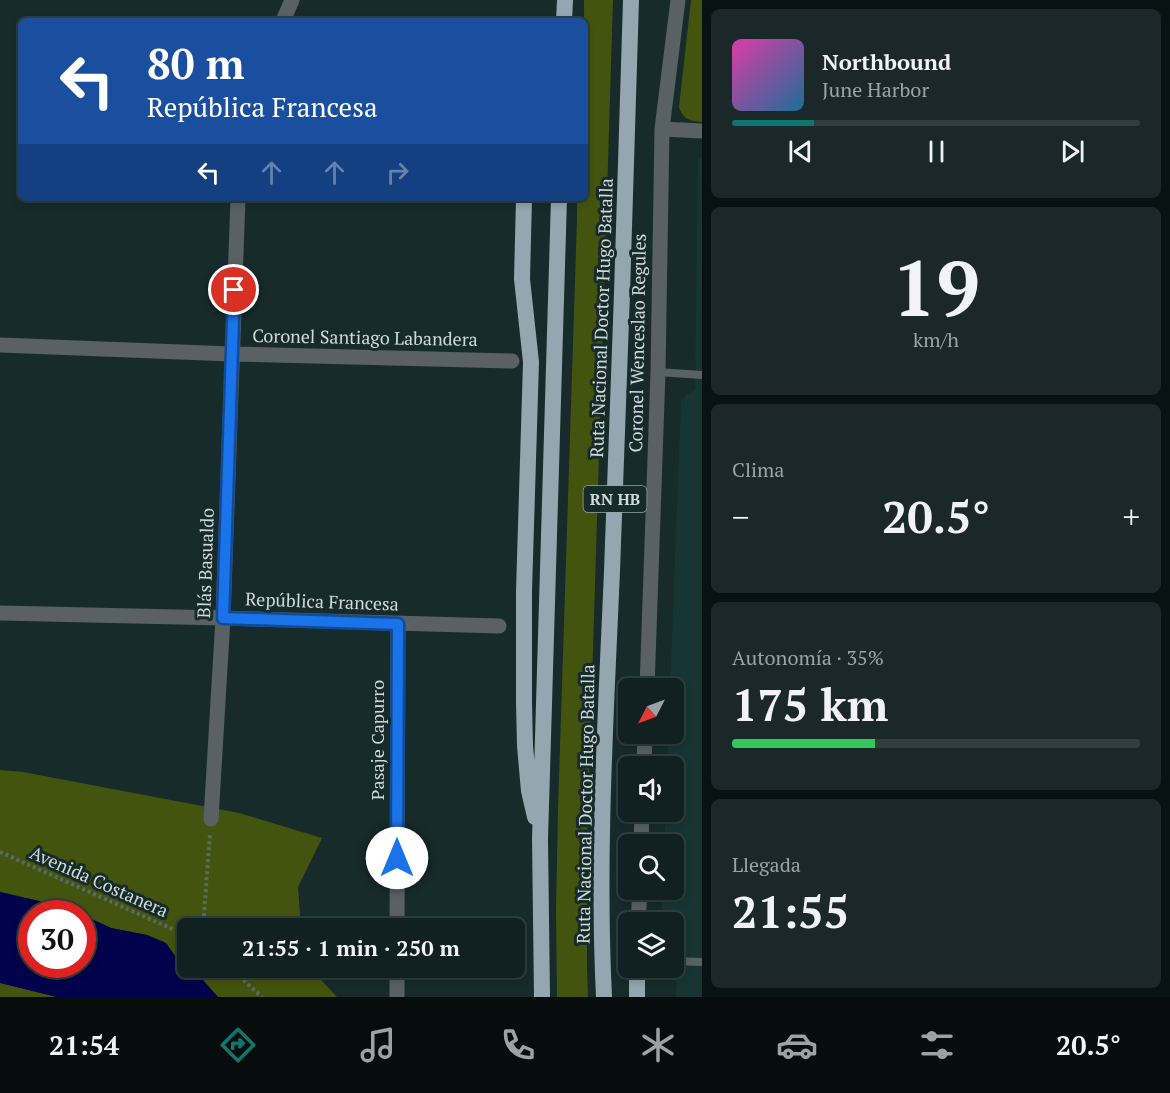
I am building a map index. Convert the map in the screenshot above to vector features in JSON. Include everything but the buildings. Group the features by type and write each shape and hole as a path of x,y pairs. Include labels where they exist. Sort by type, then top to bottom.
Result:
{"highway":[{"path":"564,18 565,0"},
{"name":"Ruta Nacional Doctor Hugo Batalla","path":"604,997 603,794 625,246 631,0"},
{"path":"524,201 522,279 531,362 524,591 525,746 529,792 540,839"},
{"path":"542,997 540,839 559,201"},
{"path":"637,978 637,997"}],"street":[{"path":"284,18 292,0"},
{"name":"Coronel Wenceslao Regules","path":"647,678 658,372 662,129 678,0"},
{"path":"662,129 702,131"},
{"name":"Blás Basualdo","path":"212,819 223,618 238,201"},
{"name":"Coronel Santiago Labandera","path":"0,345 513,361"},
{"name":"República Francesa","path":"0,613 499,626"},
{"name":"Pasaje Capurro","path":"397,918 398,624"},
{"path":"397,978 397,997"}],"lane":[{"path":"658,372 702,375"},
{"path":"684,961 702,962"}],"path":[{"path":"204,918 212,819"},
{"name":"Avenida Costanera","path":"0,852 177,931"},
{"path":"241,978 262,997"}],"shaded area":[{"path":"698,157 702,157 702,997 676,997 677,978 684,978 684,912 661,912 662,900 684,900 684,834 665,834 665,822 684,822 684,756 667,756 668,744 684,744 684,678 670,678 681,402 686,395 695,390"},
{"path":"0,892 35,900 18,900 18,978 96,978 96,921 111,928 147,935 166,943 177,959 177,978 201,978 218,997 57,997 0,983"}],"green space":[{"path":"584,0 613,0 587,844 588,997 557,997 558,809 577,201 588,201 588,18 584,18"},
{"path":"691,0 702,0 702,122 687,119 679,107"},
{"path":"0,770 23,772 239,813 322,838 298,887 300,918 177,918 177,960 166,943 147,935 111,928 96,921 96,900 35,900 0,892"},
{"path":"201,978 319,978 337,997 218,997"},
{"path":"0,983 57,997 0,997"}],"route":[{"path":"234,290 223,618 398,624 397,858"}]}
